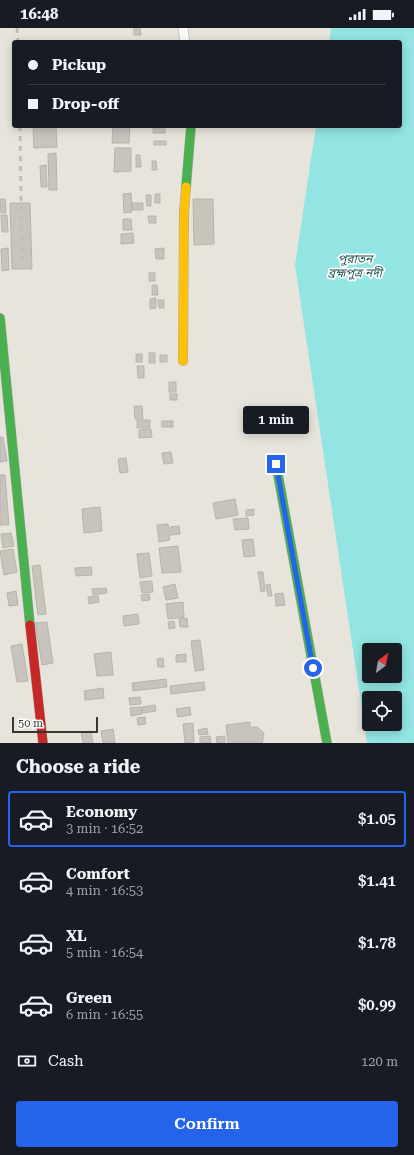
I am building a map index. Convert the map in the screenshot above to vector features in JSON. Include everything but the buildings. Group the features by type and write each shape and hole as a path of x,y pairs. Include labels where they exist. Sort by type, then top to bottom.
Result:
{"street":[{"path":"182,28 185,40"},
{"path":"183,361 184,213 191,128"},
{"path":"0,318 39,716 43,743"},
{"path":"276,464 327,743"}],"water":[{"name":"পুরাতন ব্রহ্মপুত্র নদী","path":"331,28 414,28 414,743 367,743 365,731 402,731 402,691 362,691 362,710 295,265 316,128 402,128 402,40 329,40"}],"railway":[{"path":"17,28 18,40"},
{"path":"20,128 22,266"}],"traffic: fast":[{"path":"186,187 191,128"},
{"path":"0,318 30,625"},
{"path":"276,464 327,743"}],"traffic: slow":[{"path":"183,361 184,213 186,187"}],"traffic: jam":[{"path":"30,625 43,743"}],"route":[{"path":"276,464 313,668"}]}
